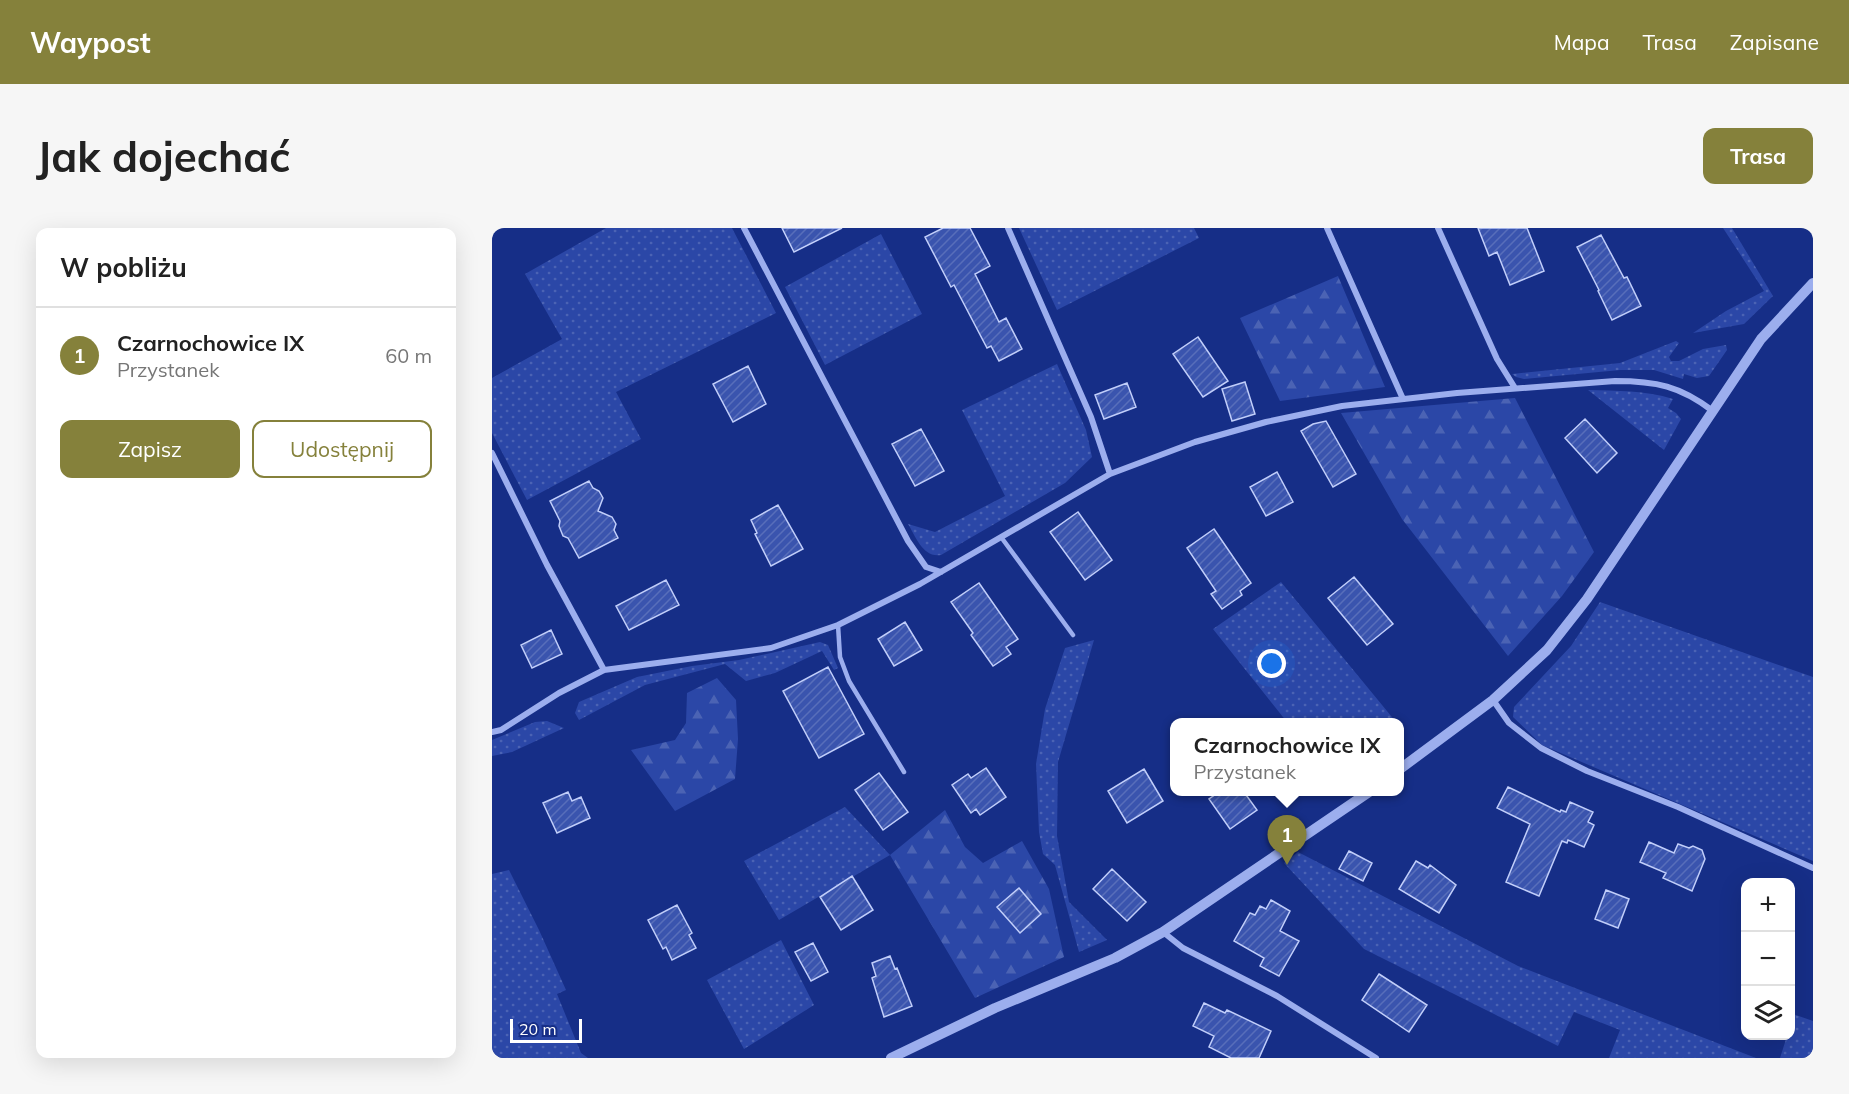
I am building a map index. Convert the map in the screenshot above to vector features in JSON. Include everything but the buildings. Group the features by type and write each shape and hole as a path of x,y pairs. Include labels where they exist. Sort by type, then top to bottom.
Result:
{"street":[{"path":"744,228 908,541 926,567 941,572"},
{"path":"1008,228 1091,417 1110,474"},
{"path":"1328,228 1403,399"},
{"path":"1438,228 1497,359 1515,388"},
{"path":"1404,766 1493,700 1547,650 1587,599 1761,339 1813,283"},
{"path":"492,732 501,730 559,693 604,669 771,648 838,625 941,572 1110,474 1195,442 1266,422 1342,406 1403,399 1515,388 1645,381 1684,392 1713,411"},
{"path":"492,453 547,565 604,669"},
{"path":"1493,700 1509,723 1541,748 1587,771 1678,807 1813,868"},
{"path":"891,1058 995,1008 1115,958 1163,932 1363,796"},
{"path":"1163,932 1183,948 1277,996 1376,1058"}],"lane":[{"path":"1001,537 1073,635"},
{"path":"838,625 840,657 849,681 904,772"}],"green space":[{"path":"606,228 732,228 776,313 616,392 641,439 527,500 492,433 492,378 562,339 525,274"},
{"path":"1019,228 1194,228 1199,238 1057,310"},
{"path":"1723,228 1732,228 1773,296 1744,324 1693,333 1726,311 1764,291"},
{"path":"881,234 922,314 825,365 785,287"},
{"path":"1338,276 1385,387 1280,401 1240,318"},
{"path":"1676,341 1679,343 1669,357 1671,361 1679,361 1703,349 1726,345 1727,350 1709,376 1697,378 1684,374 1683,379 1654,370 1620,370 1524,379 1512,374 1620,363"},
{"path":"1057,364 1086,430 1092,457 1065,483 941,555 929,553 921,546 908,524 935,532 1005,496 962,410"},
{"path":"1588,390 1641,392 1673,399 1668,408 1681,419 1664,450"},
{"path":"1515,398 1594,552 1562,596 1508,656 1402,519 1341,413"},
{"path":"1281,582 1393,718 1284,718 1213,629"},
{"path":"1600,602 1813,677 1813,861 1542,745 1513,717 1514,707 1571,646"},
{"path":"1094,640 1058,762 1057,836 1069,902 1107,940 1079,952 1055,865 1043,854 1039,832 1036,764 1045,709 1065,648"},
{"path":"820,642 828,645 838,668 834,670 822,651 775,673 746,681 725,664 645,685 579,720 575,713 579,702 637,677 692,666 739,660"},
{"path":"717,678 736,700 738,739 735,779 675,811 631,750 675,740 686,723 687,693"},
{"path":"547,721 564,728 512,752 492,756 492,740 535,722"},
{"path":"845,807 890,855 779,920 744,861"},
{"path":"945,810 965,847 983,863 1022,841 1049,889 1064,957 975,998 890,855"},
{"path":"1298,852 1518,966 1756,1058 1609,1058 1620,1030 1574,1012 1558,1046 1364,949 1284,863"},
{"path":"509,870 566,990 557,994 581,1053 588,1058 492,1058 492,874"},
{"path":"781,940 814,1005 744,1049 707,980"},
{"path":"1795,1015 1813,1021 1813,1058 1780,1058 1786,1040 1795,1040"}],"place":[{"name":"Czarnochowice IX","path":"1287,865"}]}
